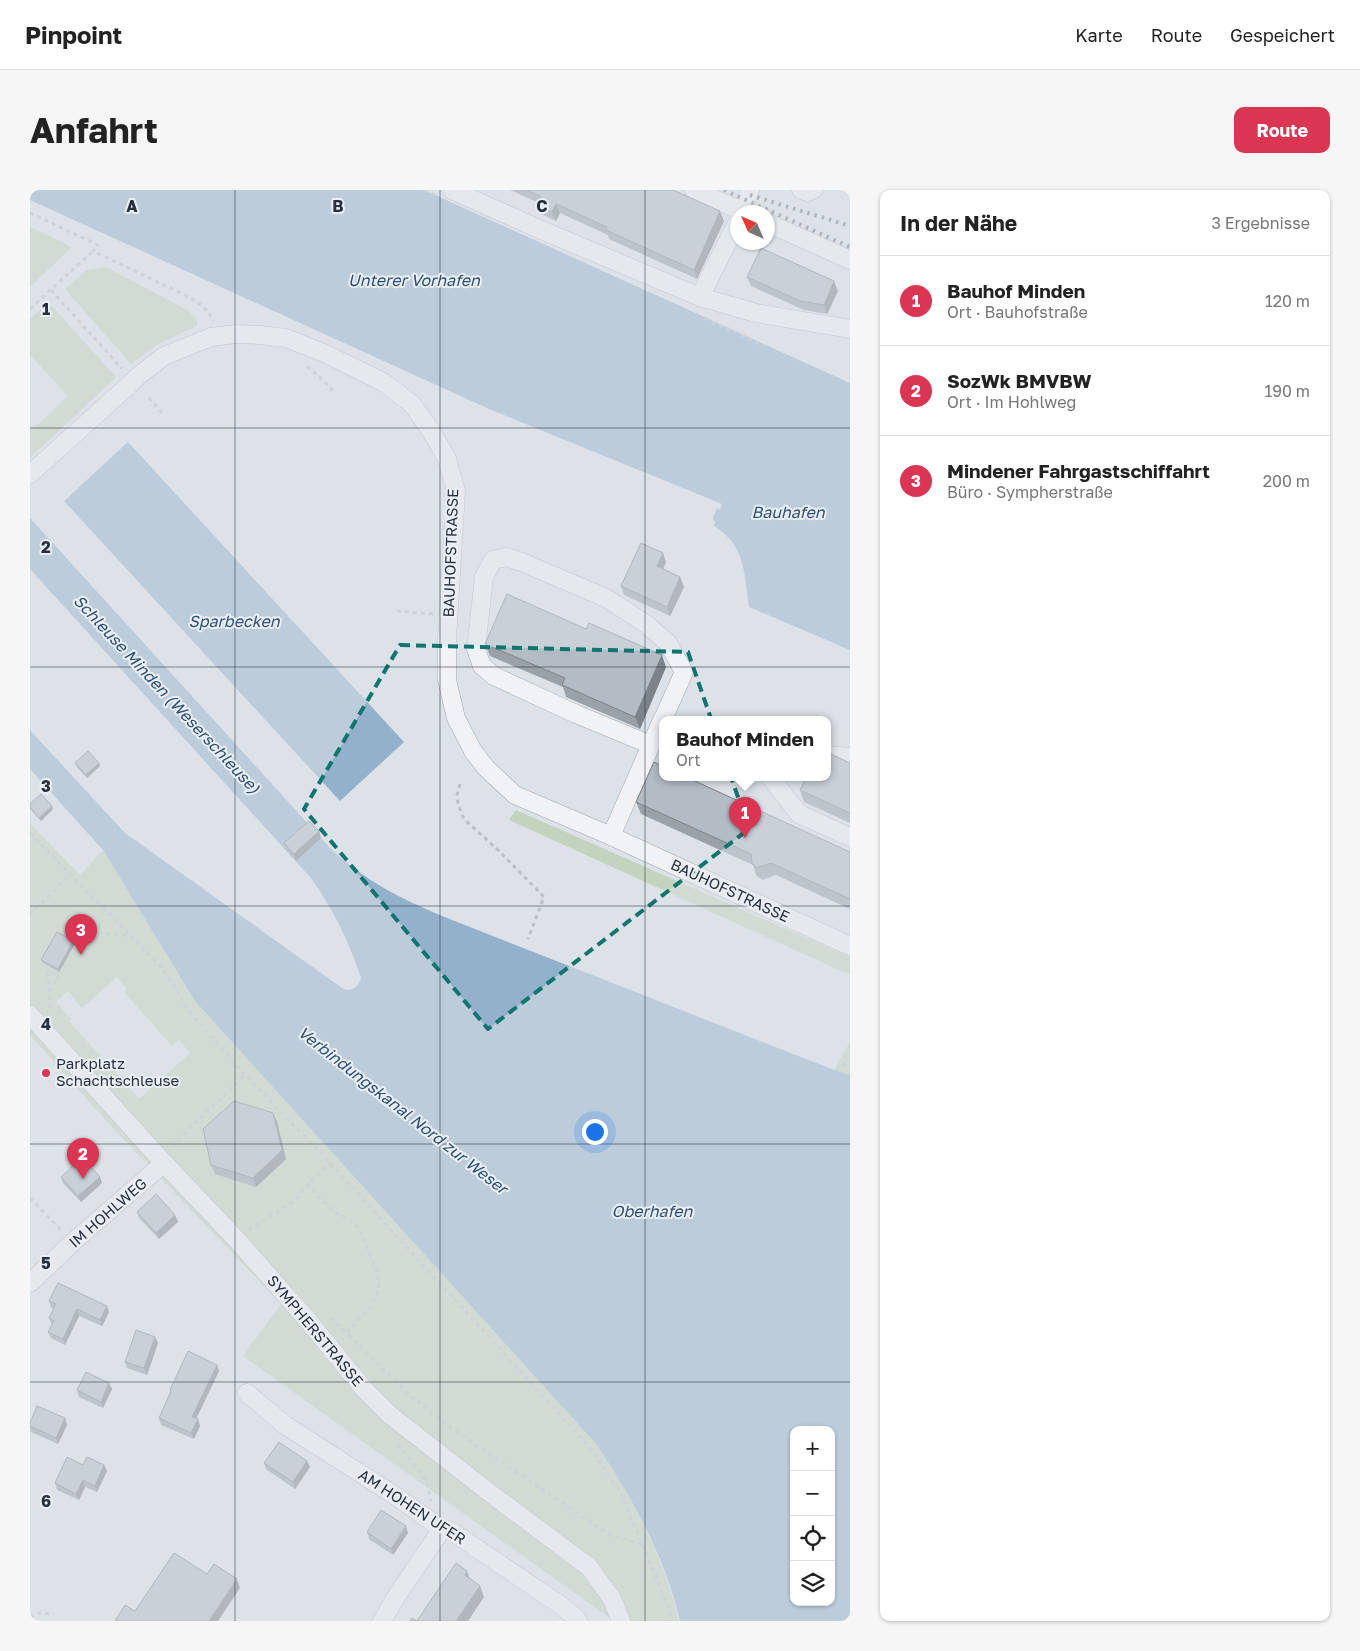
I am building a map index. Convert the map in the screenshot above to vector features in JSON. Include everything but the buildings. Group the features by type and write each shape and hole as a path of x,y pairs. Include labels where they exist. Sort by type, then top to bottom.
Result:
{"street":[{"path":"452,190 700,297 756,313 850,329"},
{"path":"694,190 730,208"},
{"path":"744,205 750,190"},
{"path":"801,190 808,192 813,190"},
{"path":"775,226 850,260"},
{"path":"700,297 730,236"},
{"name":"BAUHOFSTRASSE","path":"30,474 130,378 164,356 211,337 235,334 286,338 324,353 384,382 412,404 448,459 456,491 446,680 456,718 473,751 486,768 515,795 610,836 850,946"},
{"path":"651,745 576,714 494,676 482,666 476,649 484,577 493,560 507,558 524,563 606,598 646,624 668,643 684,672 664,716"},
{"path":"610,836 659,727"},
{"path":"831,755 850,757"},
{"path":"773,781 799,814 850,837"},
{"name":"SYMPHERSTRASSE","path":"37,1013 162,1161 244,1234 306,1317 370,1395 390,1414 436,1451 589,1567 612,1599 621,1621"},
{"name":"IM HOHLWEG","path":"30,1282 162,1161"},
{"name":"AM HOHEN UFER","path":"247,1393 285,1425 394,1495 442,1529 451,1531 559,1604 578,1621"},
{"path":"382,1621 442,1529"}],"path":[{"path":"30,213 98,246 30,309"},
{"path":"93,251 191,298 204,307 214,320 217,336"},
{"path":"51,290 130,378"},
{"path":"149,398 165,416"},
{"path":"397,611 448,615"},
{"path":"460,784 457,796 464,819 498,850 544,897 528,939"},
{"path":"30,833 163,970 191,1014 245,1075 330,1163 592,1450 622,1494 669,1608 671,1621"},
{"path":"30,914 71,874"},
{"path":"73,943 80,931 131,936"},
{"path":"37,1013 50,1018 48,970 58,976 49,992"},
{"path":"843,1064 850,1066"},
{"path":"162,1161 245,1075"},
{"path":"244,1234 297,1200 307,1184 330,1163"},
{"path":"307,1184 333,1211 350,1220 359,1228 377,1272 379,1289 372,1305 346,1333"},
{"path":"30,1198 73,1242"},
{"path":"244,1223 244,1234"},
{"path":"324,1312 413,1398 451,1428 610,1535 644,1545"},
{"path":"398,1445 426,1480 432,1503"},
{"path":"30,1617 39,1613 54,1614"}],"highlighted area":[{"path":"400,645 688,652 749,829 488,1029 304,809"}],"green space":[{"path":"30,227 72,247 30,287"},
{"path":"106,267 189,311 197,321 197,326 156,345 131,364 65,289 87,270"},
{"path":"51,305 116,377 30,458 30,429 40,423 68,396 30,355 30,319 44,306"},
{"path":"516,810 850,957 850,975 509,820"},
{"path":"30,823 80,875 103,850 195,1001 597,1445 623,1486 646,1529 665,1574 679,1621 614,1621 243,1356 281,1304 110,1125 30,1035","holes":["117,977 127,989 124,992 172,1046 179,1040 190,1053 139,1099 69,1021 71,1019 56,1002 68,991 82,1008"]},
{"path":"850,1042 850,1075 834,1070"}],"water":[{"name":"Unterer Vorhafen","path":"30,190 424,190 850,383 850,650 749,607 742,561 738,551 732,542 714,526 713,518 717,508 720,510 722,504 489,409 30,200"},
{"name":"Sparbecken","path":"128,442 404,742 340,801 64,501"},
{"name":"Oberhafen","path":"30,518 331,849 370,880 442,916 850,1075 850,1621 680,1621 674,1597 657,1551 623,1486 597,1445 195,1001 103,850 30,769 30,730 125,833 342,988 352,989 361,978 340,926 311,878 30,569"}],"railway":[{"path":"724,190 850,247"},
{"path":"750,195 850,226"}],"place":[{"name":"Bauhof Minden","path":"745,838"},
{"name":"Mindener Fahrgastschiffahrt","path":"81,955"},
{"name":"Parkplatz Schachtschleuse","path":"46,1073"},
{"name":"SozWk BMVBW","path":"83,1179"}],"water label":[{"name":"Bauhafen","path":"788,512"},
{"name":"Schleuse Minden (Weserschleuse)","path":"167,694"},
{"name":"Verbindungskanal Nord zur Weser","path":"403,1110"}]}
